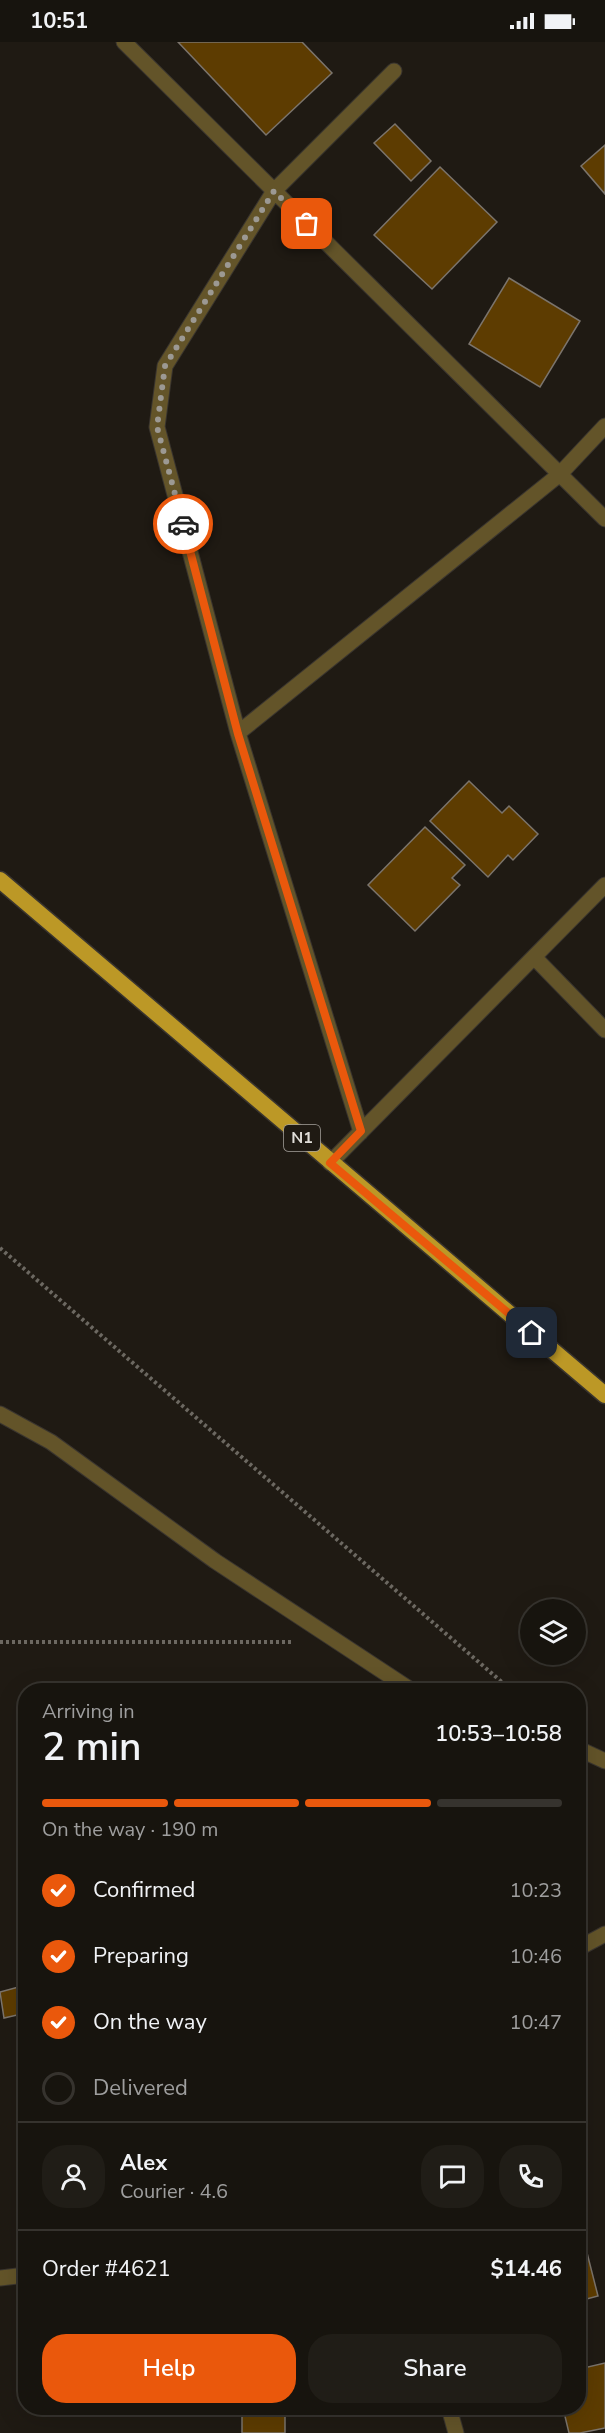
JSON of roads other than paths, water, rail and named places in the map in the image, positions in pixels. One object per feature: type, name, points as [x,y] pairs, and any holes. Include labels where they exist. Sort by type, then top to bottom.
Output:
[{"type":"highway","name":"N1","points":[[0,880],[605,1395]]},
{"type":"street","points":[[124,42],[605,519]]},
{"type":"street","points":[[361,1131],[238,734],[157,427],[165,366],[274,191],[394,71]]},
{"type":"street","points":[[238,734],[560,474],[605,426]]},
{"type":"street","points":[[330,1163],[605,885]]},
{"type":"street","points":[[534,957],[605,1030]]},
{"type":"street","points":[[0,1414],[51,1442],[215,1561],[400,1683]]},
{"type":"street","points":[[586,1752],[605,1761]]},
{"type":"street","points":[[586,1944],[605,1934]]},
{"type":"street","points":[[0,2278],[18,2276]]},
{"type":"street","points":[[451,2415],[456,2433]]}]
